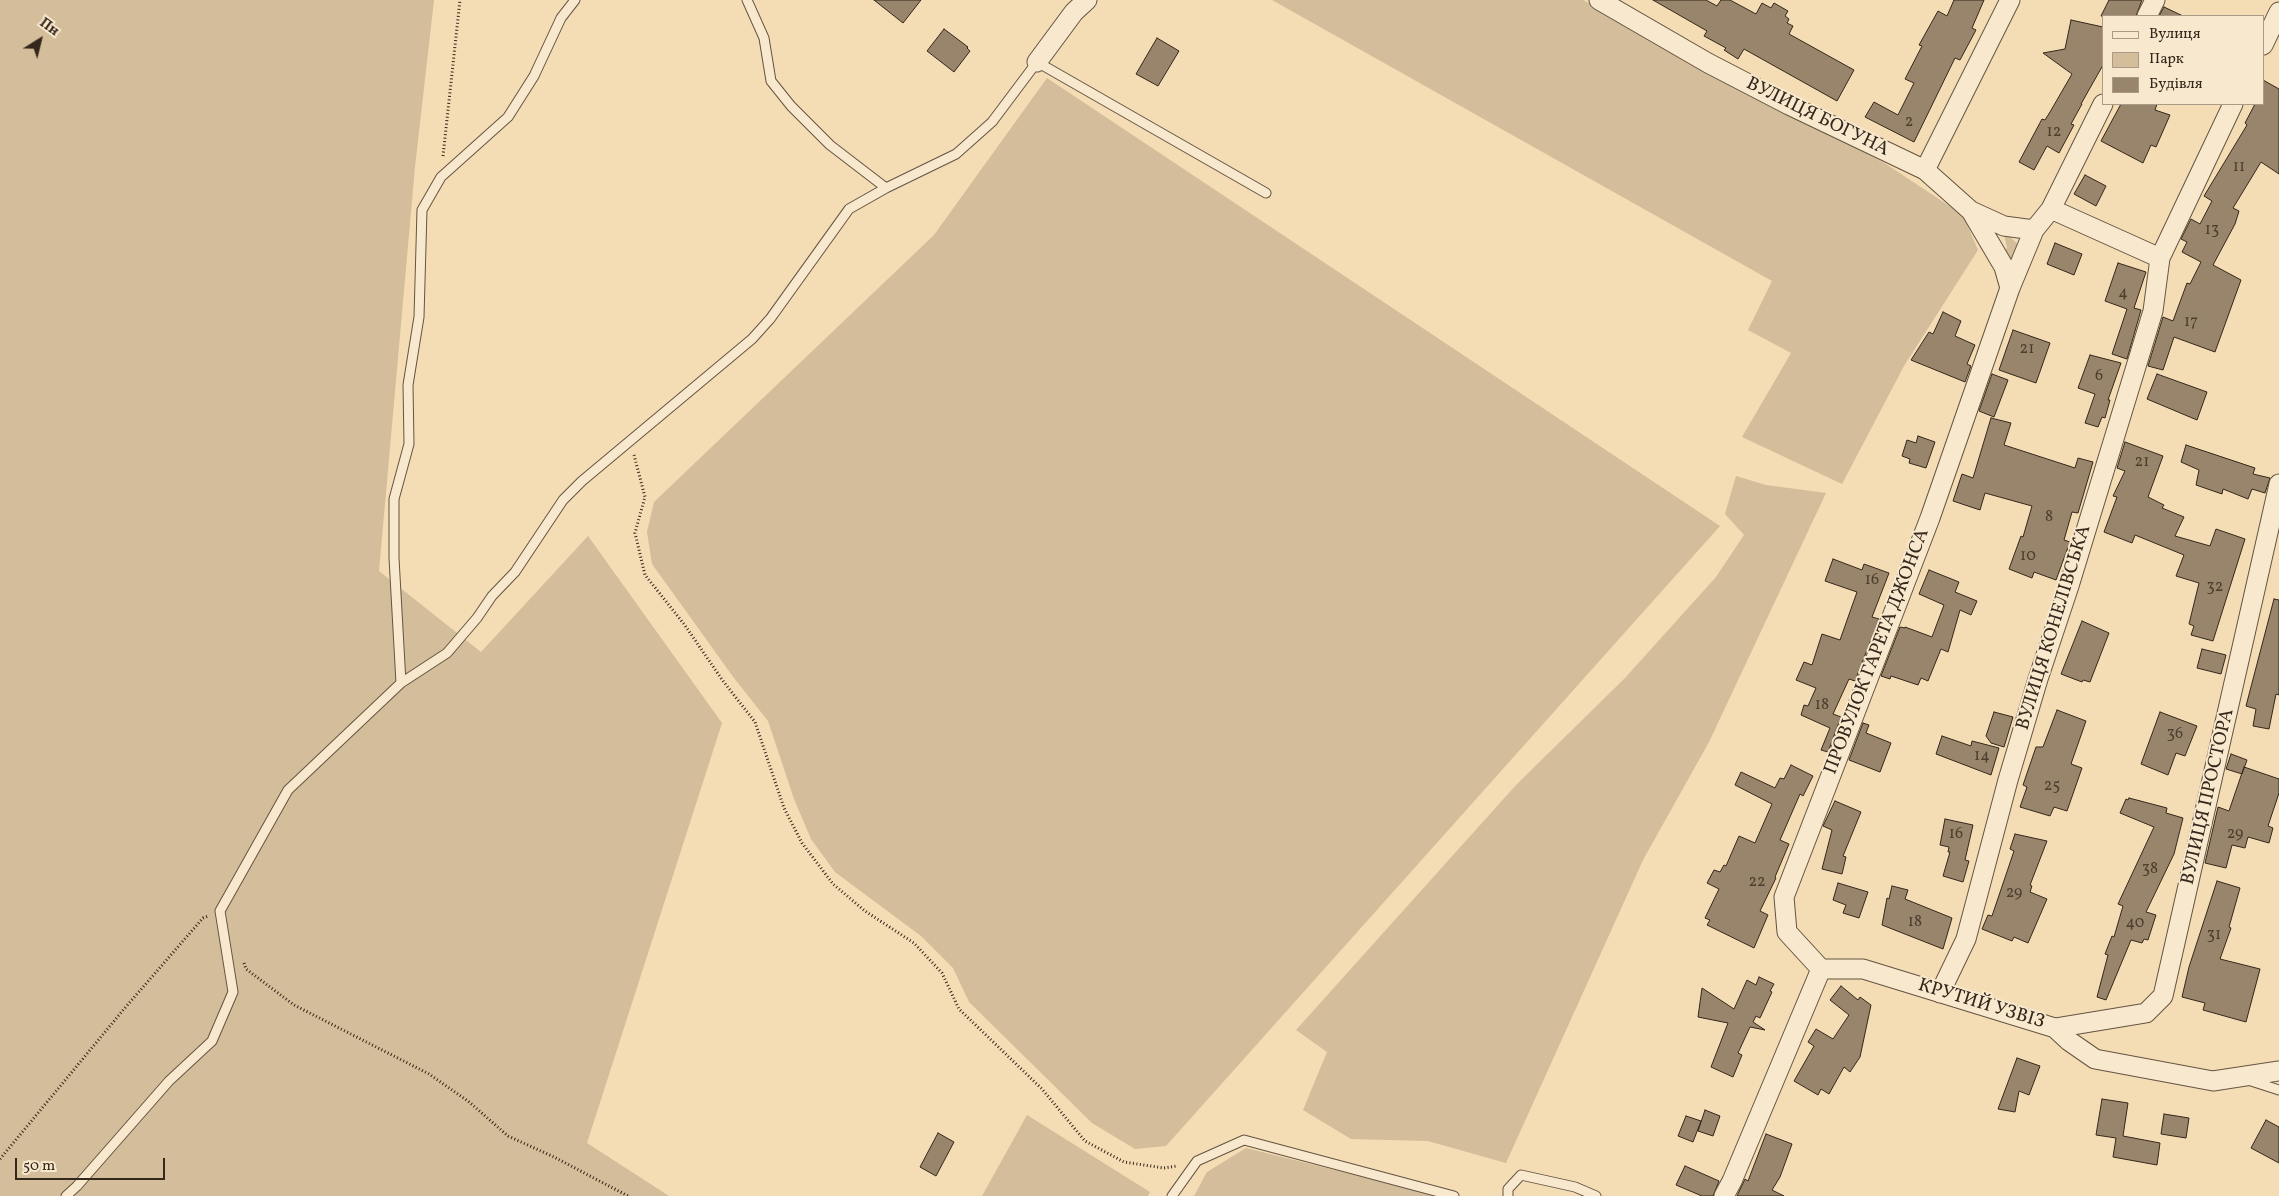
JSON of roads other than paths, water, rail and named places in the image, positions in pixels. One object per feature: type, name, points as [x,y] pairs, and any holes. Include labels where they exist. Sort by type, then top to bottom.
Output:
[{"type":"street","points":[[1037,62],[1074,12],[1087,0]]},
{"type":"street","name":"ВУЛИЦЯ БОГУНА","points":[[1599,0],[1724,72],[1925,170],[1971,211],[2004,226],[2034,230]]},
{"type":"street","points":[[1925,170],[2010,0]]},
{"type":"street","points":[[2148,15],[2155,0]]},
{"type":"street","points":[[2264,43],[2279,12]]},
{"type":"street","name":"ПРОВУЛОК ГАРЕТА ДЖОНСА","points":[[1821,969],[1787,932],[1784,897],[1930,518],[2010,288],[2034,230],[2051,209],[2103,105]]},
{"type":"street","name":"ВУЛИЦЯ КОНЕЛІВСЬКА","points":[[1940,994],[1966,939],[2008,780],[2038,679],[2069,586],[2153,311],[2160,258],[2233,105]]},
{"type":"street","points":[[2051,209],[2160,258]]},
{"type":"street","points":[[1971,211],[2004,267],[2010,288]]},
{"type":"street","name":"ВУЛИЦЯ ПРОСТОРА","points":[[2055,1028],[2146,1012],[2163,996],[2279,484]]},
{"type":"street","points":[[1724,1196],[1821,969]]},
{"type":"street","name":"КРУТИЙ УЗВІЗ","points":[[1821,969],[1864,969],[2055,1028],[2095,1059],[2213,1081],[2279,1071]]},
{"type":"lane","points":[[401,683],[394,558],[394,499],[409,444],[408,384],[419,317],[422,210],[441,176],[476,148],[508,118],[534,76],[562,18],[575,0]]},
{"type":"lane","points":[[747,0],[764,38],[771,81],[792,106],[830,145],[886,188]]},
{"type":"lane","points":[[66,1196],[78,1186],[169,1081],[212,1041],[233,992],[220,911],[288,790],[401,683],[447,653],[477,618],[492,596],[515,572],[563,500],[631,438],[752,339],[770,319],[849,209],[886,188],[956,154],[992,122],[1037,62],[1266,193]]},
{"type":"lane","points":[[2238,1077],[2279,1090]]},
{"type":"lane","points":[[1172,1196],[1197,1161],[1244,1140],[1454,1196]]},
{"type":"lane","points":[[1508,1196],[1508,1189],[1521,1175],[1575,1187],[1596,1196]]}]
